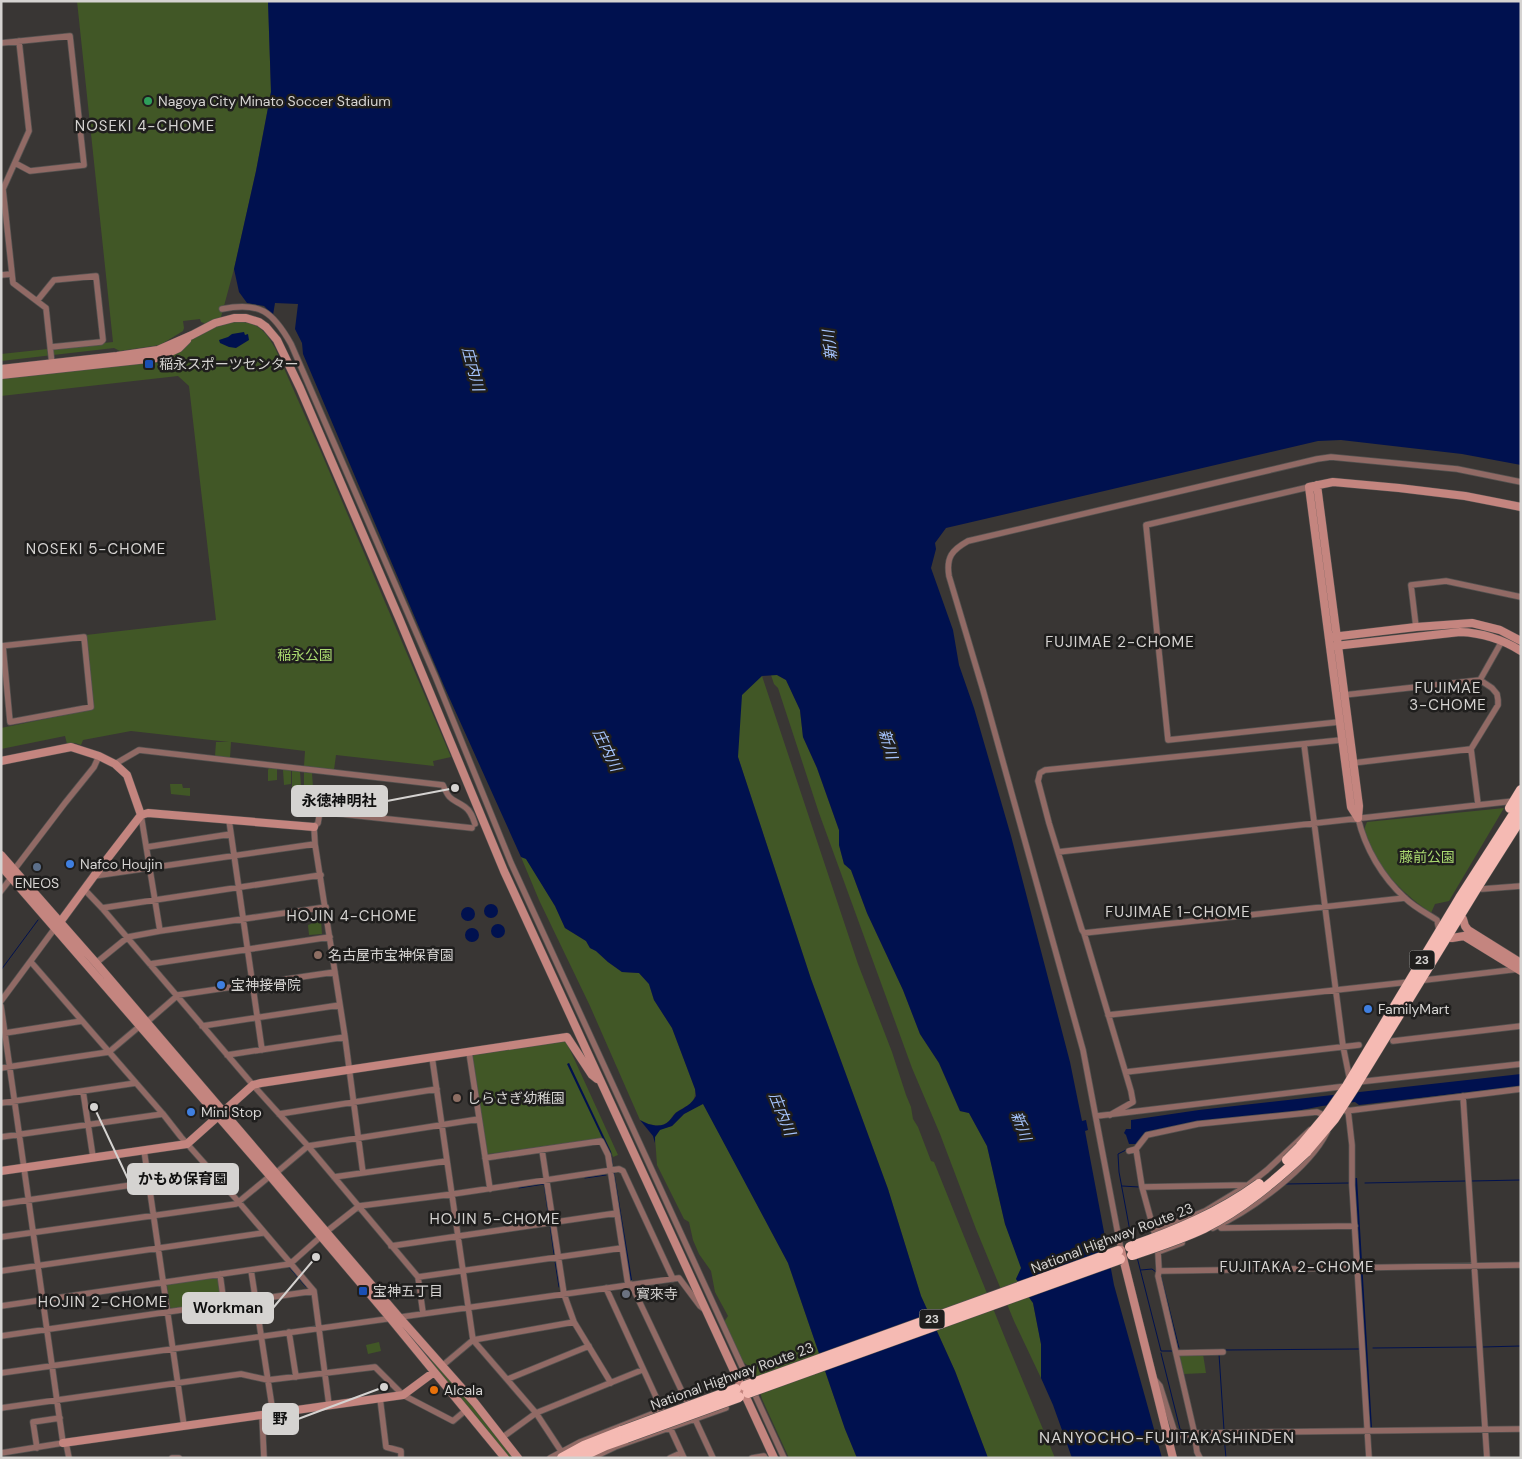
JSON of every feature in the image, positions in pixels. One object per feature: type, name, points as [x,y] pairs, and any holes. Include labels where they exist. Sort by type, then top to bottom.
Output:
[{"type":"highway","points":[[1460,898],[1488,844],[1518,802],[1521,790]]},
{"type":"highway","name":"National Highway Route 23","points":[[1353,1083],[1364,1072],[1504,837],[1518,802]]},
{"type":"highway","name":"National Highway Route 23","points":[[562,1454],[624,1435],[1124,1254],[1201,1220],[1229,1205],[1303,1150],[1333,1115],[1409,982],[1460,898],[1504,837],[1521,818]]},
{"type":"highway","points":[[1364,1072],[1521,830]]},
{"type":"highway","name":"National Highway Route 23","points":[[578,1458],[624,1435]]},
{"type":"street","points":[[1,43],[70,36],[84,165],[30,170],[15,163]]},
{"type":"street","points":[[19,41],[29,132],[3,189],[3,208],[13,283],[46,308],[52,364]]},
{"type":"street","points":[[1,275],[12,274]]},
{"type":"street","points":[[37,301],[54,280],[96,276],[103,340],[101,342],[51,347]]},
{"type":"street","points":[[222,309],[247,306],[258,307],[278,322],[290,344],[435,676],[511,863],[784,1458]]},
{"type":"street","points":[[1,369],[158,350],[227,319],[253,319],[272,333],[277,340],[300,388],[399,618],[504,871],[774,1458]]},
{"type":"street","points":[[1,375],[157,358],[179,348],[192,335]]},
{"type":"street","points":[[1173,1458],[1152,1377],[1124,1254],[1083,1050],[975,662],[949,576],[947,566],[950,556],[958,547],[968,541],[1331,457],[1457,470],[1521,482]]},
{"type":"street","points":[[1339,722],[1168,740],[1146,525],[1332,482],[1465,496],[1521,507]]},
{"type":"street","points":[[1313,486],[1333,637],[1339,722],[1351,807],[1358,818],[1365,843],[1373,859],[1405,898],[1437,920],[1439,934]]},
{"type":"street","points":[[1416,627],[1412,585],[1446,581],[1521,597]]},
{"type":"street","points":[[1333,637],[1416,627],[1472,623],[1500,630],[1521,641]]},
{"type":"street","points":[[1334,646],[1475,632],[1502,641],[1521,651]]},
{"type":"street","points":[[84,637],[91,707],[10,722],[4,683],[2,646],[84,637]]},
{"type":"street","points":[[1480,680],[1502,641]]},
{"type":"street","points":[[1334,646],[1344,695],[1359,806],[1358,818]]},
{"type":"street","points":[[1344,695],[1480,680],[1492,688],[1497,694],[1498,705],[1472,749],[1478,804]]},
{"type":"street","points":[[1110,1115],[1133,1102],[1126,1072],[1058,852],[1038,781],[1040,773],[1044,770],[1341,740]]},
{"type":"street","points":[[1304,744],[1343,1046],[1353,1083]]},
{"type":"street","points":[[1,761],[71,747],[116,764],[127,775],[142,815],[160,931]]},
{"type":"street","points":[[1353,763],[1472,749]]},
{"type":"street","points":[[116,764],[139,750],[443,785],[450,799],[470,812],[474,826],[316,811],[318,823],[314,827],[315,844],[350,1070],[363,1173]]},
{"type":"street","points":[[1,890],[94,766],[99,756]]},
{"type":"street","points":[[1058,852],[1478,804],[1518,802]]},
{"type":"street","points":[[1,1001],[84,889],[142,815],[314,827]]},
{"type":"street","points":[[229,820],[262,1050]]},
{"type":"street","points":[[147,847],[231,834]]},
{"type":"street","points":[[94,876],[315,844]]},
{"type":"street","points":[[1,855],[12,874]]},
{"type":"street","points":[[1,866],[12,874],[58,925],[395,1318],[442,1366],[503,1437],[518,1458]]},
{"type":"street","points":[[102,908],[320,875]]},
{"type":"street","points":[[1482,889],[1521,886]]},
{"type":"street","points":[[84,889],[128,937],[202,1026],[308,1146],[418,1277],[423,1314]]},
{"type":"street","points":[[1084,933],[1405,898]]},
{"type":"street","points":[[96,963],[128,937],[326,907]]},
{"type":"street","points":[[1463,919],[1464,926],[1468,930],[1520,968]]},
{"type":"street","points":[[58,925],[96,963],[144,1024]]},
{"type":"street","points":[[1452,938],[1464,936],[1520,968]]},
{"type":"street","points":[[150,964],[330,937]]},
{"type":"street","points":[[30,962],[314,1291],[329,1405]]},
{"type":"street","points":[[1425,980],[1520,968]]},
{"type":"street","points":[[1,1068],[109,1052],[178,995],[335,972]]},
{"type":"street","points":[[1108,1014],[1409,982]]},
{"type":"street","points":[[202,1026],[340,1005]]},
{"type":"street","points":[[1,1006],[57,1400],[69,1458]]},
{"type":"street","points":[[5,1033],[82,1021]]},
{"type":"street","points":[[1393,1041],[1521,1026]]},
{"type":"street","points":[[227,1055],[345,1037]]},
{"type":"street","points":[[1,1171],[187,1144],[253,1085],[567,1037],[592,1076],[601,1082]]},
{"type":"street","points":[[1126,1072],[1359,1045]]},
{"type":"street","points":[[469,1052],[490,1188]]},
{"type":"street","points":[[432,1058],[473,1340],[536,1413],[562,1454]]},
{"type":"street","points":[[1097,1116],[1353,1083],[1521,1064]]},
{"type":"street","points":[[1,1103],[136,1083]]},
{"type":"street","points":[[279,1114],[437,1089]]},
{"type":"street","points":[[1130,1151],[1136,1149],[1147,1135],[1198,1124],[1317,1112],[1333,1115],[1521,1089]]},
{"type":"street","points":[[83,1091],[93,1158]]},
{"type":"street","points":[[1463,1096],[1486,1458]]},
{"type":"street","points":[[1,1137],[163,1114]]},
{"type":"street","points":[[1154,1231],[1205,1211],[1248,1185],[1267,1170],[1306,1132],[1333,1115]]},
{"type":"street","points":[[1158,1252],[1219,1226],[1256,1204],[1292,1175],[1324,1139],[1333,1115]]},
{"type":"street","points":[[1333,1115],[1352,1145],[1352,1185],[1360,1268],[1368,1458]]},
{"type":"street","points":[[1,1237],[236,1204],[308,1146],[479,1119]]},
{"type":"street","points":[[485,1158],[601,1141],[613,1170],[622,1248],[630,1285],[696,1419],[713,1458]]},
{"type":"street","points":[[1136,1149],[1142,1187],[1158,1252],[1158,1273],[1197,1452],[1200,1458]]},
{"type":"street","points":[[144,1150],[184,1426]]},
{"type":"street","points":[[542,1150],[564,1294],[574,1322],[611,1382]]},
{"type":"street","points":[[334,1177],[447,1161]]},
{"type":"street","points":[[1,1306],[290,1264],[359,1206],[613,1170],[623,1170],[673,1279]]},
{"type":"street","points":[[1,1204],[212,1172]]},
{"type":"street","points":[[1142,1187],[1248,1185]]},
{"type":"street","points":[[391,1246],[617,1213]]},
{"type":"street","points":[[1219,1226],[1221,1228],[1355,1226]]},
{"type":"street","points":[[1,1271],[263,1233]]},
{"type":"street","points":[[418,1277],[622,1248]]},
{"type":"street","points":[[1158,1273],[1521,1265]]},
{"type":"street","points":[[251,1270],[273,1413]]},
{"type":"street","points":[[220,1274],[224,1304]]},
{"type":"street","points":[[1,1373],[679,1278],[700,1306],[708,1311]]},
{"type":"street","points":[[606,1288],[682,1455],[670,1458]]},
{"type":"street","points":[[1,1336],[314,1291]]},
{"type":"street","points":[[395,1318],[434,1372],[505,1458]]},
{"type":"street","points":[[442,1366],[473,1340],[574,1322]]},
{"type":"street","points":[[289,1332],[296,1377]]},
{"type":"street","points":[[508,1379],[589,1346]]},
{"type":"street","points":[[1176,1353],[1223,1352]]},
{"type":"street","points":[[1,1408],[241,1374],[268,1380],[375,1366],[402,1395],[453,1421],[466,1410]]},
{"type":"street","points":[[503,1437],[536,1413],[642,1370]]},
{"type":"street","points":[[4,1458],[1,1452],[402,1395],[434,1372]]},
{"type":"street","points":[[1152,1377],[1160,1386],[1174,1430],[1181,1436],[1194,1433],[1521,1429]]},
{"type":"street","points":[[380,1398],[386,1447],[401,1451],[401,1458]]},
{"type":"street","points":[[592,1458],[726,1408]]},
{"type":"street","points":[[550,1458],[562,1454],[609,1429],[662,1410]]},
{"type":"street","points":[[262,1415],[264,1458]]},
{"type":"street","points":[[36,1448],[33,1422],[60,1418]]},
{"type":"street","points":[[752,1458],[764,1456],[765,1458]]},
{"type":"street","points":[[172,1458],[178,1458]]},
{"type":"green space","name":"稲永公園","points":[[77,1],[268,1],[271,92],[256,171],[221,317],[224,323],[242,322],[255,325],[265,333],[275,348],[451,757],[433,761],[434,766],[336,755],[334,770],[304,766],[305,751],[231,742],[230,758],[215,756],[216,742],[229,742],[131,731],[83,740],[81,745],[75,743],[67,744],[65,736],[1,749],[1,728],[94,709],[86,635],[216,620],[189,386],[178,376],[1,396],[1,378],[145,364],[156,361],[180,349],[202,331],[204,323],[200,319],[183,321],[183,331],[160,345],[120,351],[114,348],[1,361],[1,354],[113,342]]},
{"type":"green space","points":[[626,1],[762,676],[858,964],[892,1052],[911,1107],[913,1119],[931,1161],[934,1162],[1055,1458],[988,1458],[955,1371],[921,1296],[888,1189],[811,979],[738,757]]},
{"type":"green space","points":[[771,675],[777,675],[786,680],[800,710],[803,737],[817,768],[839,830],[839,845],[844,864],[851,870],[867,913],[903,990],[920,1034],[939,1063],[960,1111],[969,1113],[987,1146],[1005,1224],[1022,1268],[1016,1279],[1033,1303],[1041,1344],[1041,1378],[1014,1321],[912,1068],[819,813],[778,688],[774,684]]},
{"type":"green space","points":[[269,768],[277,769],[277,780],[268,781]]},
{"type":"green space","points":[[283,770],[291,770],[291,784],[284,785]]},
{"type":"green space","points":[[292,770],[300,771],[301,786],[292,787]]},
{"type":"green space","points":[[304,772],[312,773],[313,787],[304,787]]},
{"type":"green space","points":[[170,784],[182,784],[183,788],[190,788],[190,796],[171,794]]},
{"type":"green space","points":[[364,805],[383,805],[386,817],[361,814],[360,810],[364,810]]},
{"type":"green space","name":"藤前公園","points":[[1504,808],[1449,901],[1435,904],[1431,913],[1412,899],[1387,874],[1374,855],[1364,834],[1367,822]]},
{"type":"green space","points":[[521,857],[526,858],[555,906],[565,928],[586,941],[590,948],[622,972],[639,973],[649,984],[654,1000],[672,1028],[695,1089],[693,1101],[663,1125],[655,1125],[640,1120]]},
{"type":"green space","points":[[321,920],[322,934],[309,935],[308,925]]},
{"type":"green space","points":[[566,1041],[618,1155],[613,1157],[569,1063],[603,1138],[488,1154],[472,1057],[474,1055]]},
{"type":"green space","points":[[703,1103],[788,1263],[845,1429],[857,1458],[789,1458],[762,1399],[754,1370],[743,1362],[724,1322],[728,1316],[715,1292],[711,1271],[699,1254],[693,1240],[689,1222],[684,1219],[657,1165],[655,1137],[660,1129],[672,1126],[684,1114]]},
{"type":"green space","points":[[217,1277],[219,1279],[222,1301],[172,1309],[170,1307],[168,1284]]},
{"type":"green space","points":[[379,1342],[381,1351],[368,1354],[366,1345]]},
{"type":"green space","points":[[423,1348],[488,1422],[513,1458],[508,1458],[433,1365]]},
{"type":"green space","points":[[1203,1354],[1206,1373],[1183,1374],[1179,1355]]},
{"type":"water","points":[[268,1],[1521,1],[1521,465],[1462,454],[1341,440],[1318,441],[946,528],[935,543],[936,549],[931,568],[953,630],[959,665],[974,708],[1011,836],[1070,1062],[1082,1121],[1086,1120],[1088,1130],[1085,1131],[1114,1285],[1162,1458],[1072,1458],[1041,1378],[1041,1344],[1033,1303],[1016,1279],[1021,1268],[1005,1224],[987,1146],[969,1113],[960,1111],[939,1063],[920,1034],[903,990],[867,913],[851,870],[844,864],[839,845],[839,830],[817,768],[803,737],[800,710],[786,680],[777,675],[762,676],[742,695],[738,757],[811,979],[888,1189],[921,1296],[955,1371],[988,1458],[857,1458],[845,1429],[788,1263],[703,1104],[684,1114],[672,1126],[660,1130],[655,1137],[655,1143],[653,1136],[640,1120],[655,1125],[663,1125],[690,1104],[696,1096],[672,1028],[654,1000],[649,984],[639,973],[622,972],[590,948],[586,941],[565,928],[555,906],[526,859],[521,857],[444,686],[303,354],[302,343],[295,329],[298,304],[275,303],[273,315],[264,306],[247,303],[239,292],[234,269],[271,92]]},
{"type":"water","points":[[244,332],[245,335],[248,334],[249,340],[236,348],[220,343],[219,340],[232,334]]},
{"type":"water","points":[[491,904],[496,906],[498,911],[496,916],[491,918],[486,916],[484,911],[486,906]]},
{"type":"water","points":[[468,907],[473,909],[475,914],[473,919],[468,921],[463,919],[461,914],[463,909]]},
{"type":"water","points":[[498,924],[503,926],[505,931],[503,936],[498,938],[493,936],[491,931],[493,926]]},
{"type":"water","points":[[472,928],[477,930],[479,935],[477,940],[472,942],[467,940],[465,935],[467,930]]},
{"type":"water","points":[[569,1063],[611,1152],[632,1280],[630,1281],[610,1154],[567,1064]]},
{"type":"water","points":[[1521,1074],[1521,1086],[1359,1105],[1355,1102],[1286,1113],[1199,1121],[1147,1133],[1137,1144],[1129,1144],[1124,1133],[1126,1129],[1131,1129],[1131,1120],[1199,1110]]},
{"type":"water","points":[[1354,1178],[1357,1178],[1372,1428],[1369,1427]]},
{"type":"waterway","points":[[1,970],[38,920]]},
{"type":"waterway","points":[[1126,1150],[1118,1154],[1119,1172],[1132,1242]]},
{"type":"waterway","points":[[585,1178],[606,1175]]},
{"type":"waterway","points":[[1472,1181],[1521,1180]]},
{"type":"waterway","points":[[1365,1183],[1466,1181]]},
{"type":"waterway","points":[[1285,1184],[1349,1183]]},
{"type":"waterway","points":[[519,1188],[544,1184],[549,1219]]},
{"type":"waterway","points":[[1122,1186],[1139,1187]]},
{"type":"waterway","points":[[550,1225],[554,1254]]},
{"type":"waterway","points":[[1137,1257],[1161,1351],[1172,1351]]},
{"type":"waterway","points":[[555,1261],[559,1287]]},
{"type":"waterway","points":[[289,1267],[306,1287]]},
{"type":"waterway","points":[[1141,1270],[1152,1269],[1156,1272]]},
{"type":"waterway","points":[[1161,1276],[1179,1348]]},
{"type":"waterway","points":[[1483,1347],[1521,1346]]},
{"type":"waterway","points":[[1373,1348],[1477,1347]]},
{"type":"waterway","points":[[1225,1350],[1359,1349]]},
{"type":"waterway","points":[[1161,1353],[1180,1429],[1190,1432]]},
{"type":"waterway","points":[[1219,1354],[1224,1430]]},
{"type":"waterway","points":[[1224,1436],[1226,1458]]},
{"type":"place","name":"Nagoya City Minato Soccer Stadium","points":[[148,101]]},
{"type":"place","name":"稲永スポーツセンター","points":[[149,364]]},
{"type":"place","name":"永徳神明社","points":[[455,788]]},
{"type":"place","name":"Nafco Houjin","points":[[70,864]]},
{"type":"place","name":"ENEOS","points":[[37,867]]},
{"type":"place","name":"名古屋市宝神保育園","points":[[318,955]]},
{"type":"place","name":"宝神接骨院","points":[[221,985]]},
{"type":"place","name":"FamilyMart","points":[[1368,1009]]},
{"type":"place","name":"しらさぎ幼稚園","points":[[457,1098]]},
{"type":"place","name":"かもめ保育園","points":[[94,1107]]},
{"type":"place","name":"Mini Stop","points":[[191,1112]]},
{"type":"place","name":"Workman","points":[[316,1257]]},
{"type":"place","name":"宝神五丁目","points":[[363,1291]]},
{"type":"place","name":"寳來寺","points":[[626,1294]]},
{"type":"place","name":"野","points":[[384,1387]]},
{"type":"place","name":"Alcala","points":[[434,1390]]},
{"type":"district","name":"NOSEKI 4-CHOME","points":[[145,126]]},
{"type":"district","name":"NOSEKI 5-CHOME","points":[[96,549]]},
{"type":"district","name":"FUJIMAE 2-CHOME","points":[[1120,642]]},
{"type":"district","name":"FUJIMAE 3-CHOME","points":[[1448,696]]},
{"type":"district","name":"FUJIMAE 1-CHOME","points":[[1178,912]]},
{"type":"district","name":"HOJIN 4-CHOME","points":[[352,916]]},
{"type":"district","name":"HOJIN 5-CHOME","points":[[495,1219]]},
{"type":"district","name":"FUJITAKA 2-CHOME","points":[[1297,1267]]},
{"type":"district","name":"HOJIN 2-CHOME","points":[[103,1302]]},
{"type":"district","name":"NANYOCHO-FUJITAKASHINDEN","points":[[1167,1437]]},
{"type":"water label","name":"新川","points":[[830,345]]},
{"type":"water label","name":"庄内川","points":[[473,369]]},
{"type":"water label","name":"新川","points":[[888,744]]},
{"type":"water label","name":"庄内川","points":[[607,750]]},
{"type":"water label","name":"庄内川","points":[[782,1114]]},
{"type":"water label","name":"新川","points":[[1021,1126]]}]
